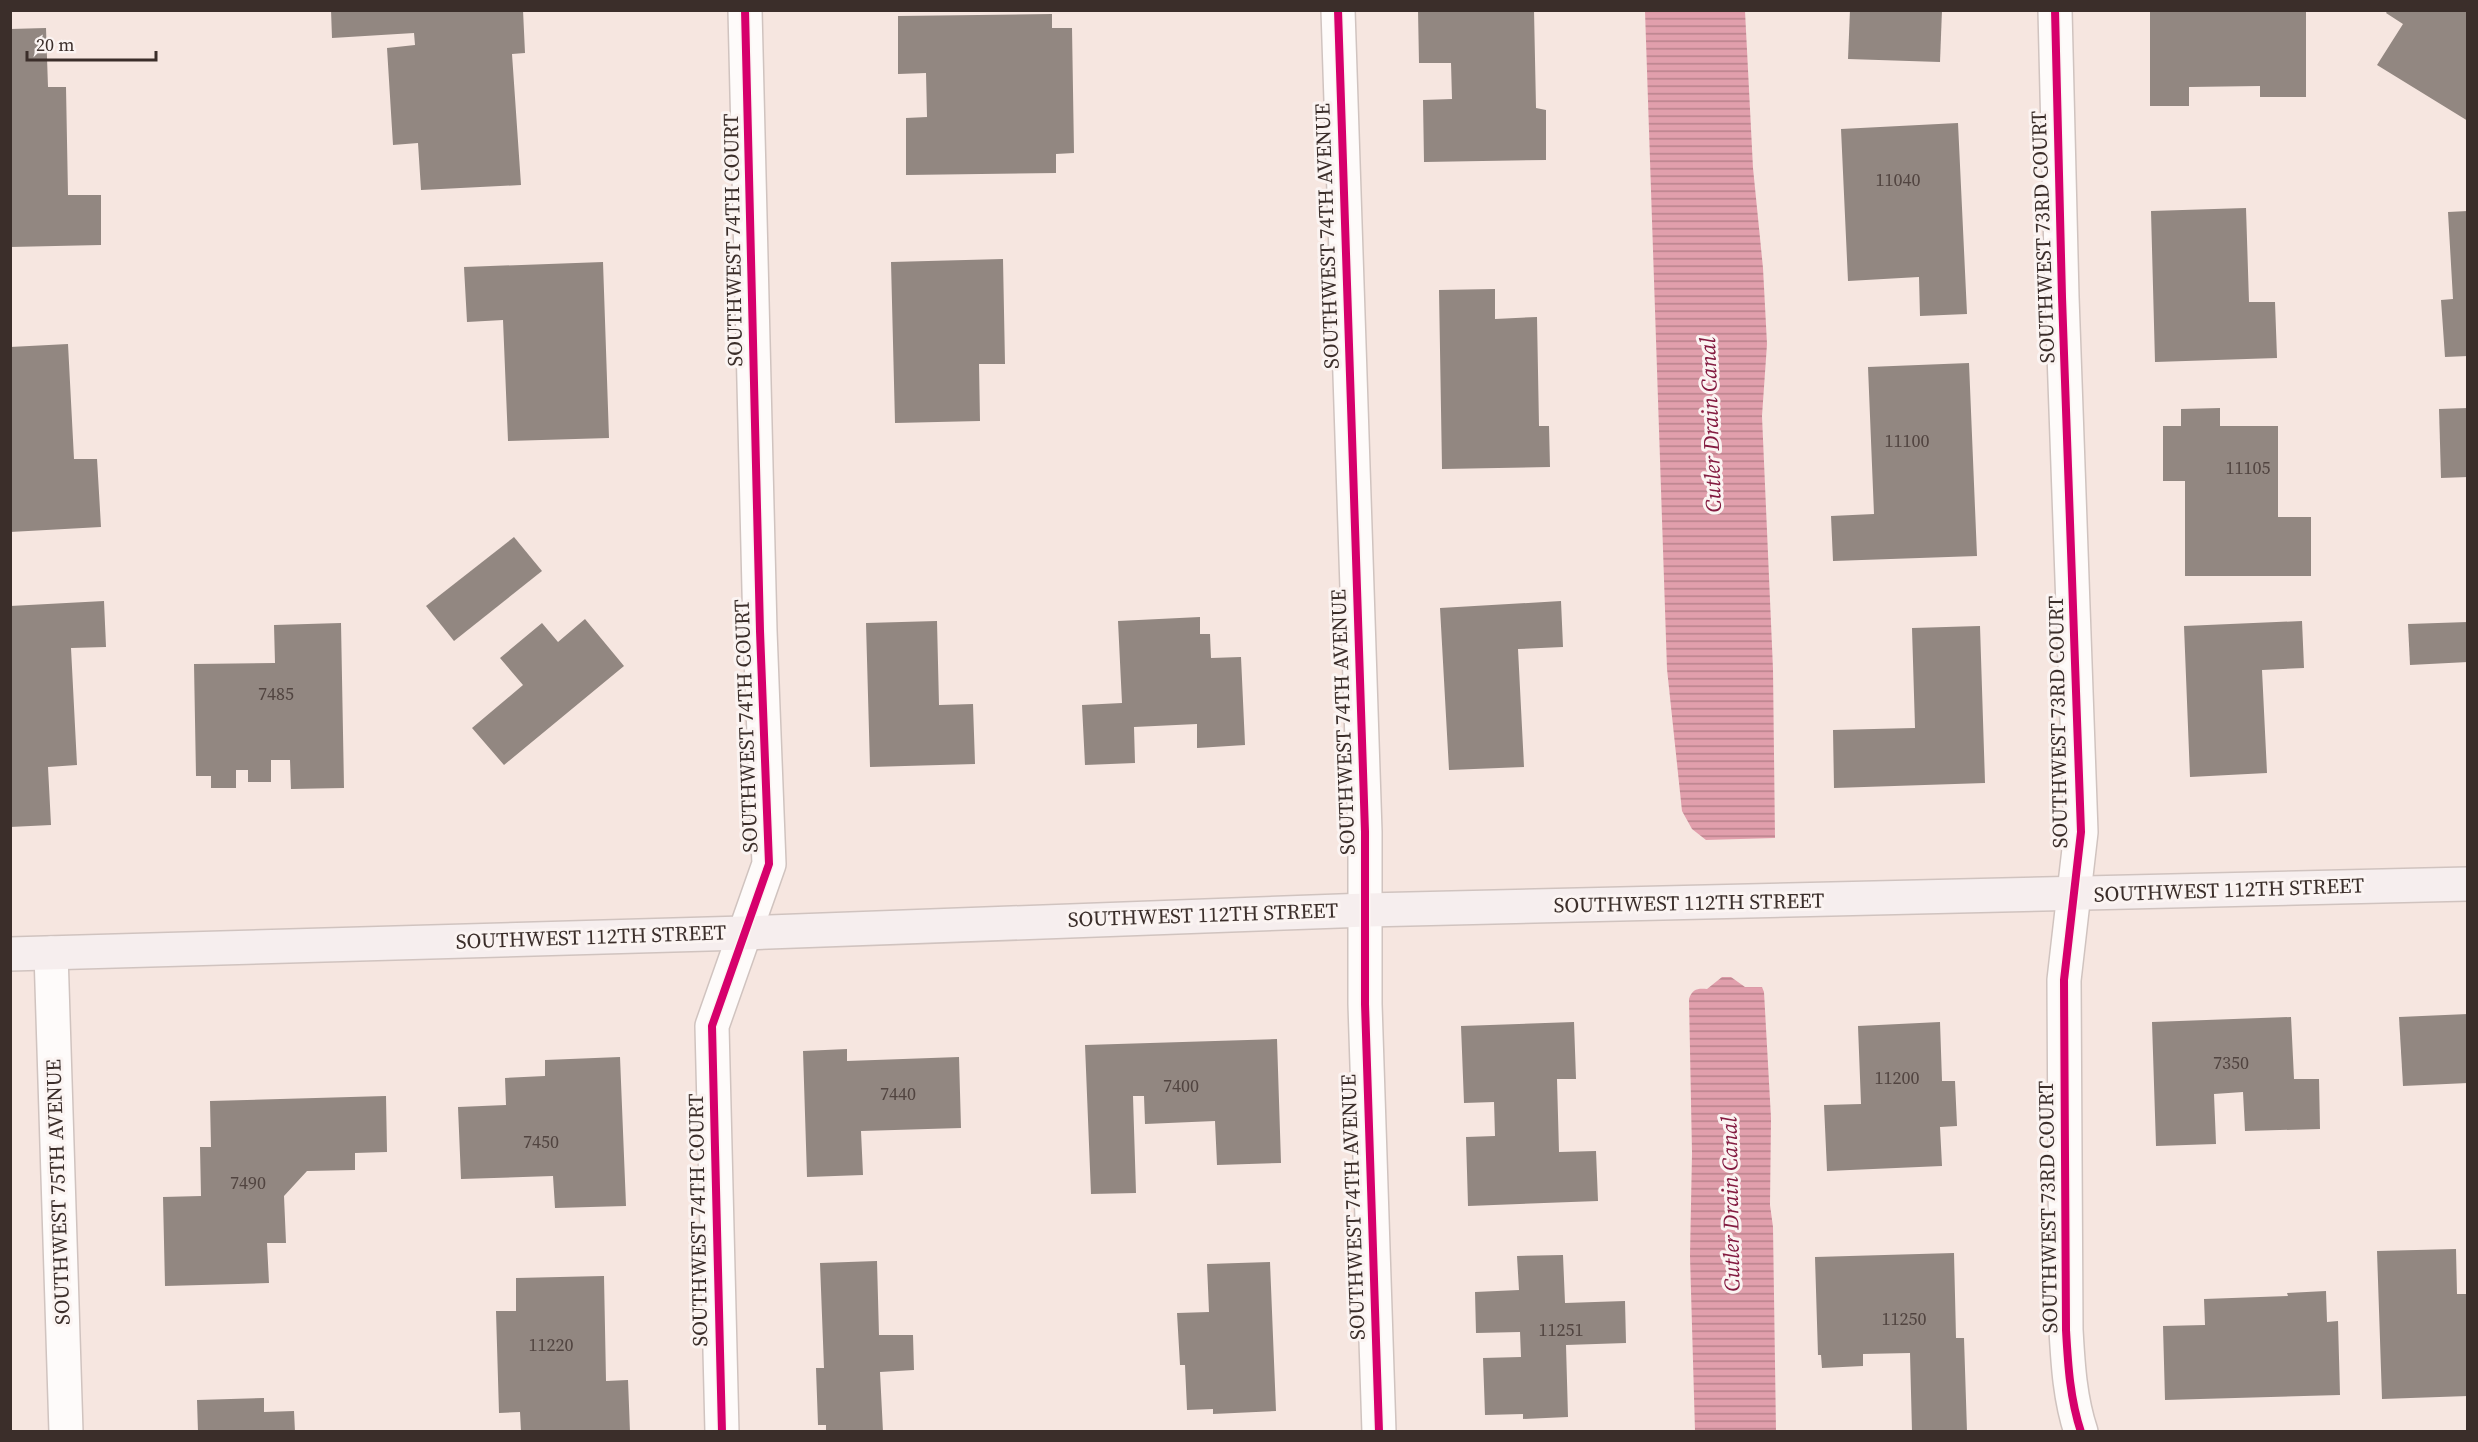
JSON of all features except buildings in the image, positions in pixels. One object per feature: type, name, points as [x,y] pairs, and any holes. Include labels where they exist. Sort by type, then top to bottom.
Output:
[{"type":"main road","name":"SOUTHWEST 112TH STREET","points":[[10,954],[743,933],[1367,910],[2468,884]]},
{"type":"street","name":"SOUTHWEST 74TH COURT","points":[[722,1431],[712,1026],[769,864],[760,642],[746,10]]},
{"type":"street","name":"SOUTHWEST 74TH AVENUE","points":[[1338,10],[1367,910],[1365,1004],[1379,1431]]},
{"type":"street","name":"SOUTHWEST 73RD COURT","points":[[2055,10],[2062,297],[2081,832],[2064,980],[2066,1330],[2075,1414],[2081,1431]]},
{"type":"street","name":"SOUTHWEST 75TH AVENUE","points":[[51,953],[66,1431]]},
{"type":"water","name":"Cutler Drain Canal","points":[[1645,11],[1745,11],[1753,168],[1763,268],[1767,344],[1762,416],[1773,669],[1775,838],[1706,840],[1692,829],[1682,811],[1667,669]]},
{"type":"water","name":"Cutler Drain Canal","points":[[1722,977],[1731,977],[1745,987],[1762,987],[1764,992],[1771,1118],[1770,1205],[1773,1227],[1776,1431],[1695,1431],[1690,1256],[1692,1153],[1689,999],[1694,991],[1707,989]]},
{"type":"cycle path","points":[[722,1432],[712,1026],[769,864],[760,631],[745,10]]},
{"type":"cycle path","points":[[1338,10],[1365,832],[1365,1004],[1379,1432]]},
{"type":"cycle path","points":[[2055,10],[2062,297],[2081,832],[2064,980],[2066,1330],[2072,1394],[2081,1432]]}]
